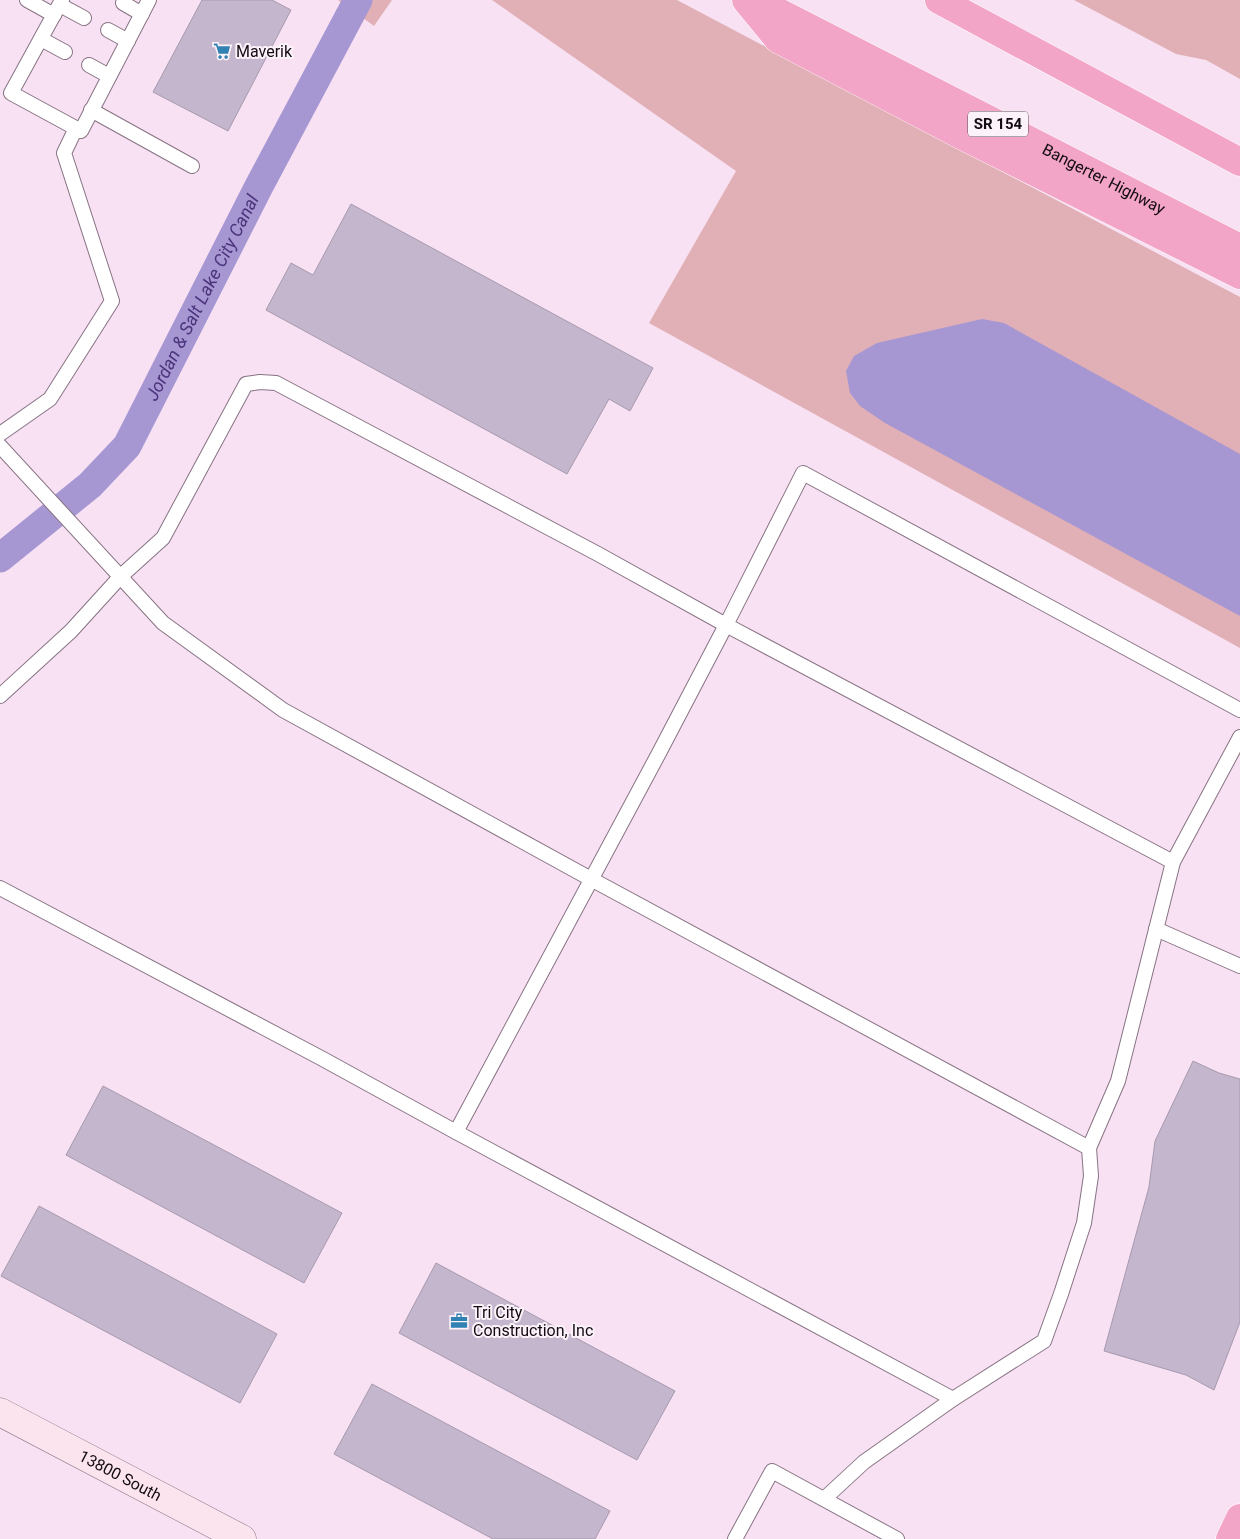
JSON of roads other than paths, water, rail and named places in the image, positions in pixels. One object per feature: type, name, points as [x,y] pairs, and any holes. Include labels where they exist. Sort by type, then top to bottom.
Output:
[{"type":"highway","points":[[746,0],[778,39],[959,134],[1240,275]]},
{"type":"highway","name":"Bangerter Highway","points":[[755,0],[1240,248]]},
{"type":"highway","points":[[940,0],[1240,162]]},
{"type":"highway","points":[[1230,1539],[1240,1518]]},
{"type":"street","name":"13800 South","points":[[0,1412],[242,1539]]},
{"type":"lane","points":[[27,0],[59,6],[84,18]]},
{"type":"lane","points":[[59,6],[11,93],[81,131],[149,0]]},
{"type":"lane","points":[[122,3],[142,14]]},
{"type":"lane","points":[[108,30],[128,41]]},
{"type":"lane","points":[[41,39],[65,52]]},
{"type":"lane","points":[[89,65],[109,76]]},
{"type":"lane","points":[[91,110],[192,166]]},
{"type":"lane","points":[[0,434],[50,399],[112,301],[64,153],[76,128]]},
{"type":"lane","points":[[0,696],[71,631],[121,576],[163,538],[246,384],[260,382],[276,383],[1173,862]]},
{"type":"lane","points":[[0,446],[163,623],[283,710],[1089,1148]]},
{"type":"lane","points":[[456,1132],[726,625],[804,474],[1240,710]]},
{"type":"lane","points":[[824,1500],[864,1462],[953,1399],[1044,1341],[1084,1223],[1090,1176],[1089,1148],[1118,1081],[1173,862],[1240,737]]},
{"type":"lane","points":[[0,888],[321,1058],[953,1399]]},
{"type":"lane","points":[[1156,929],[1240,966]]},
{"type":"lane","points":[[735,1539],[772,1472],[897,1539]]},
{"type":"waterway","name":"Jordan & Salt Lake City Canal","points":[[0,558],[90,485],[127,446],[258,188],[358,0]]},
{"type":"place","name":"Maverik","points":[[222,51]]},
{"type":"place","name":"Tri City Construction, Inc","points":[[459,1321]]}]
